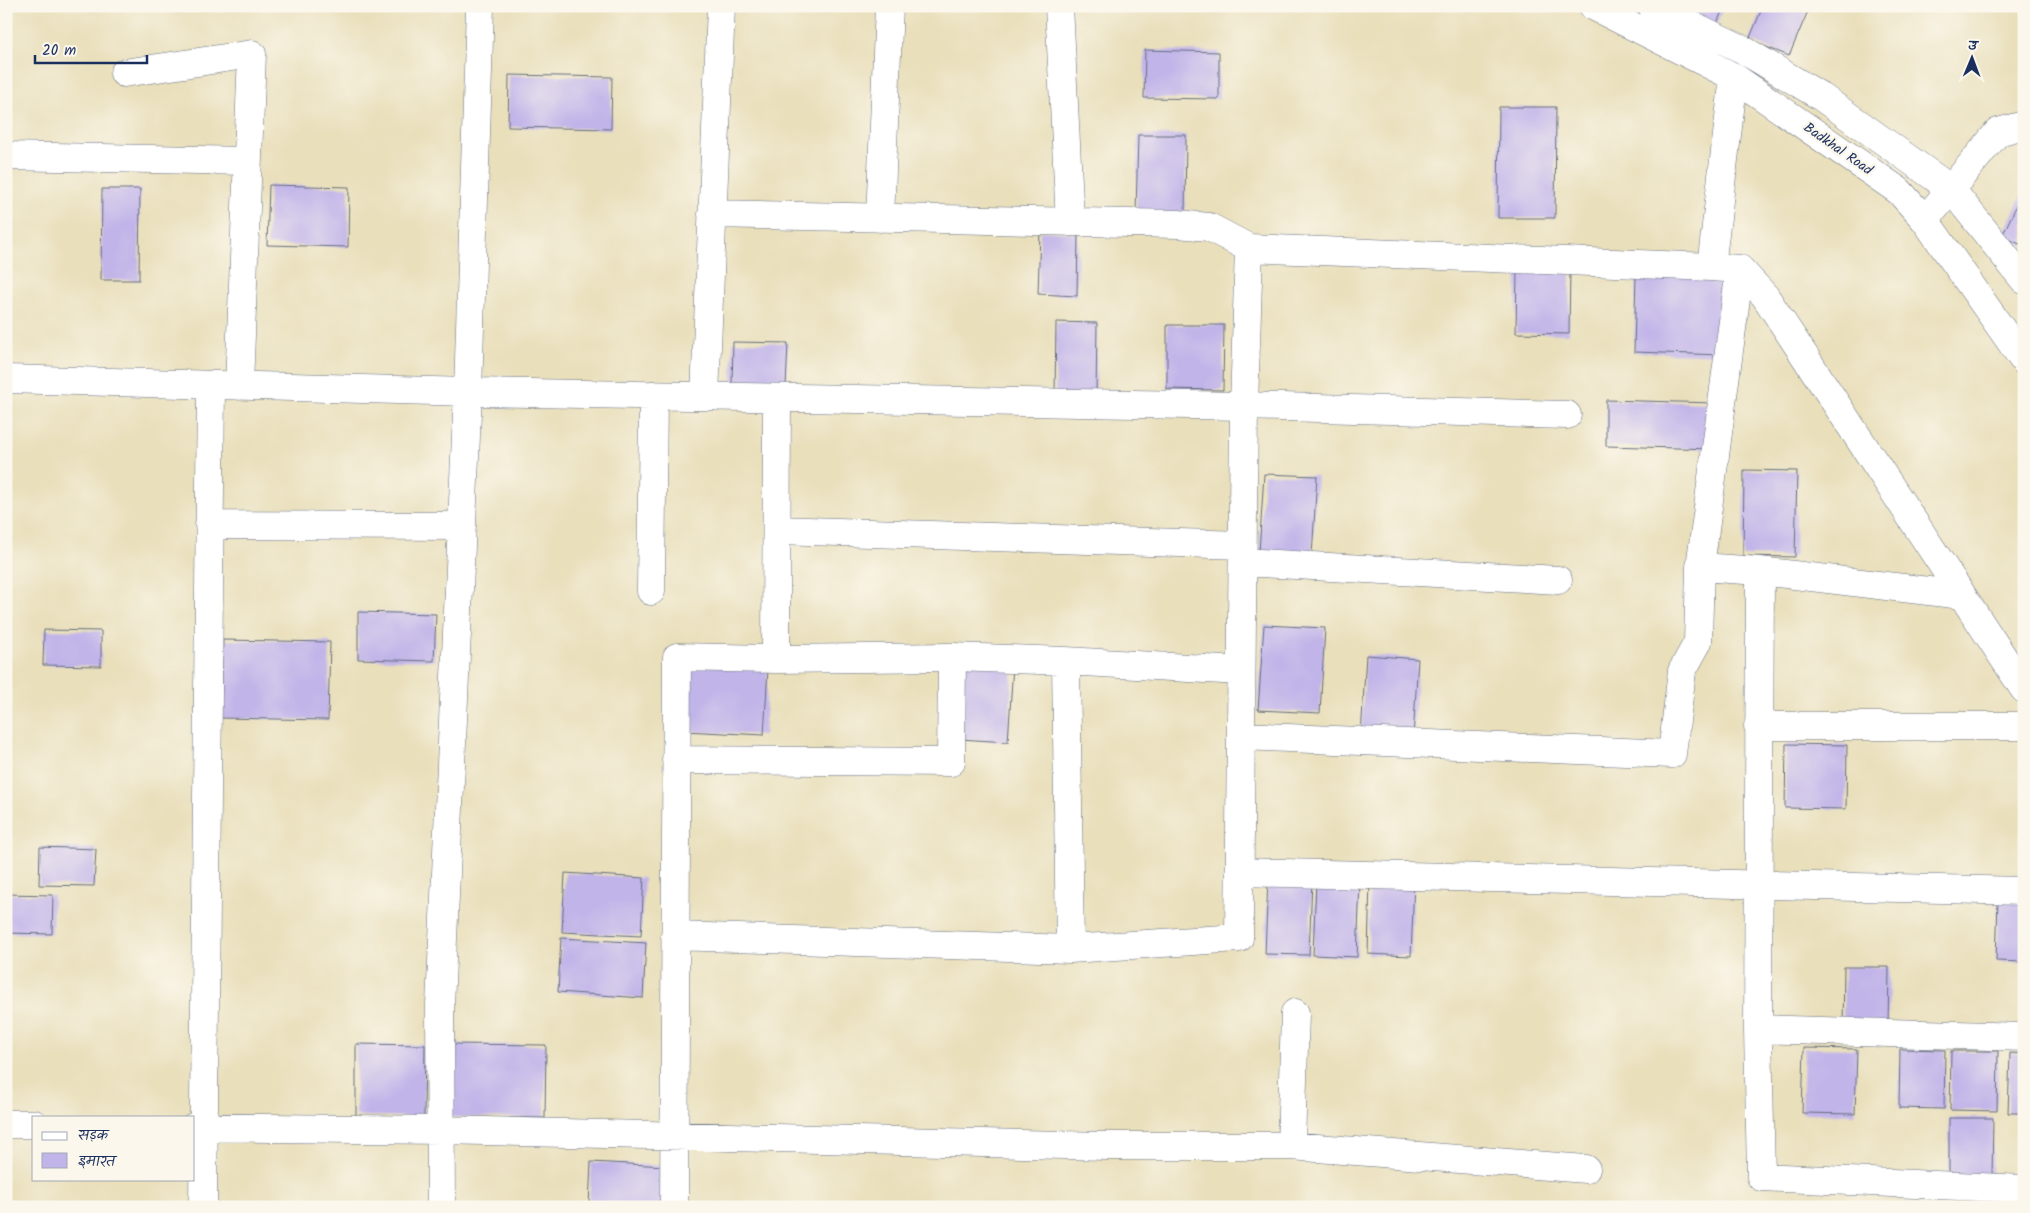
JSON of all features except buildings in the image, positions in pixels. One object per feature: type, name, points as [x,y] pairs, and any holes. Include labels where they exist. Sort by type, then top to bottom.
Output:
[{"type":"street","points":[[441,1207],[440,1005],[468,392],[480,6]]},
{"type":"street","points":[[705,396],[721,6]]},
{"type":"street","points":[[880,218],[889,6]]},
{"type":"street","points":[[1059,6],[1070,222]]},
{"type":"street","name":"Badkhal Road","points":[[1593,6],[1734,77],[1899,191],[1925,220],[2024,361]]},
{"type":"street","points":[[1652,6],[1742,49],[1820,96],[1951,189],[2024,280]]},
{"type":"street","points":[[124,72],[252,54],[239,386]]},
{"type":"street","points":[[1710,267],[1734,77]]},
{"type":"street","points":[[1925,220],[1998,132],[2024,125]]},
{"type":"street","points":[[6,156],[247,161]]},
{"type":"street","points":[[712,214],[1178,224],[1209,227],[1249,248],[1740,269],[1765,296],[2024,689]]},
{"type":"street","points":[[675,936],[1070,949],[1239,938],[1244,406],[1249,248]]},
{"type":"street","points":[[1241,736],[1672,754],[1682,671],[1698,642],[1700,567],[1740,269]]},
{"type":"street","points":[[6,379],[468,392],[1244,406],[1567,415]]},
{"type":"street","points":[[203,1207],[199,1127],[211,384]]},
{"type":"street","points":[[651,591],[653,395]]},
{"type":"street","points":[[776,659],[777,398]]},
{"type":"street","points":[[209,525],[462,526]]},
{"type":"street","points":[[777,530],[1242,553],[1558,580]]},
{"type":"street","points":[[1700,567],[1760,571],[1962,595]]},
{"type":"street","points":[[1760,571],[1758,1029],[1761,1177],[2024,1189]]},
{"type":"street","points":[[674,1207],[677,657],[776,659],[952,657],[1066,661],[1241,671]]},
{"type":"street","points":[[676,760],[951,762],[952,657]]},
{"type":"street","points":[[1066,661],[1070,949]]},
{"type":"street","points":[[1758,726],[2024,726]]},
{"type":"street","points":[[1240,872],[2024,891]]},
{"type":"street","points":[[1291,1146],[1295,1013]]},
{"type":"street","points":[[1758,1029],[2024,1037]]},
{"type":"street","points":[[6,1124],[32,1124]]},
{"type":"street","points":[[199,1127],[441,1130],[1107,1146],[1291,1146],[1586,1169]]}]
